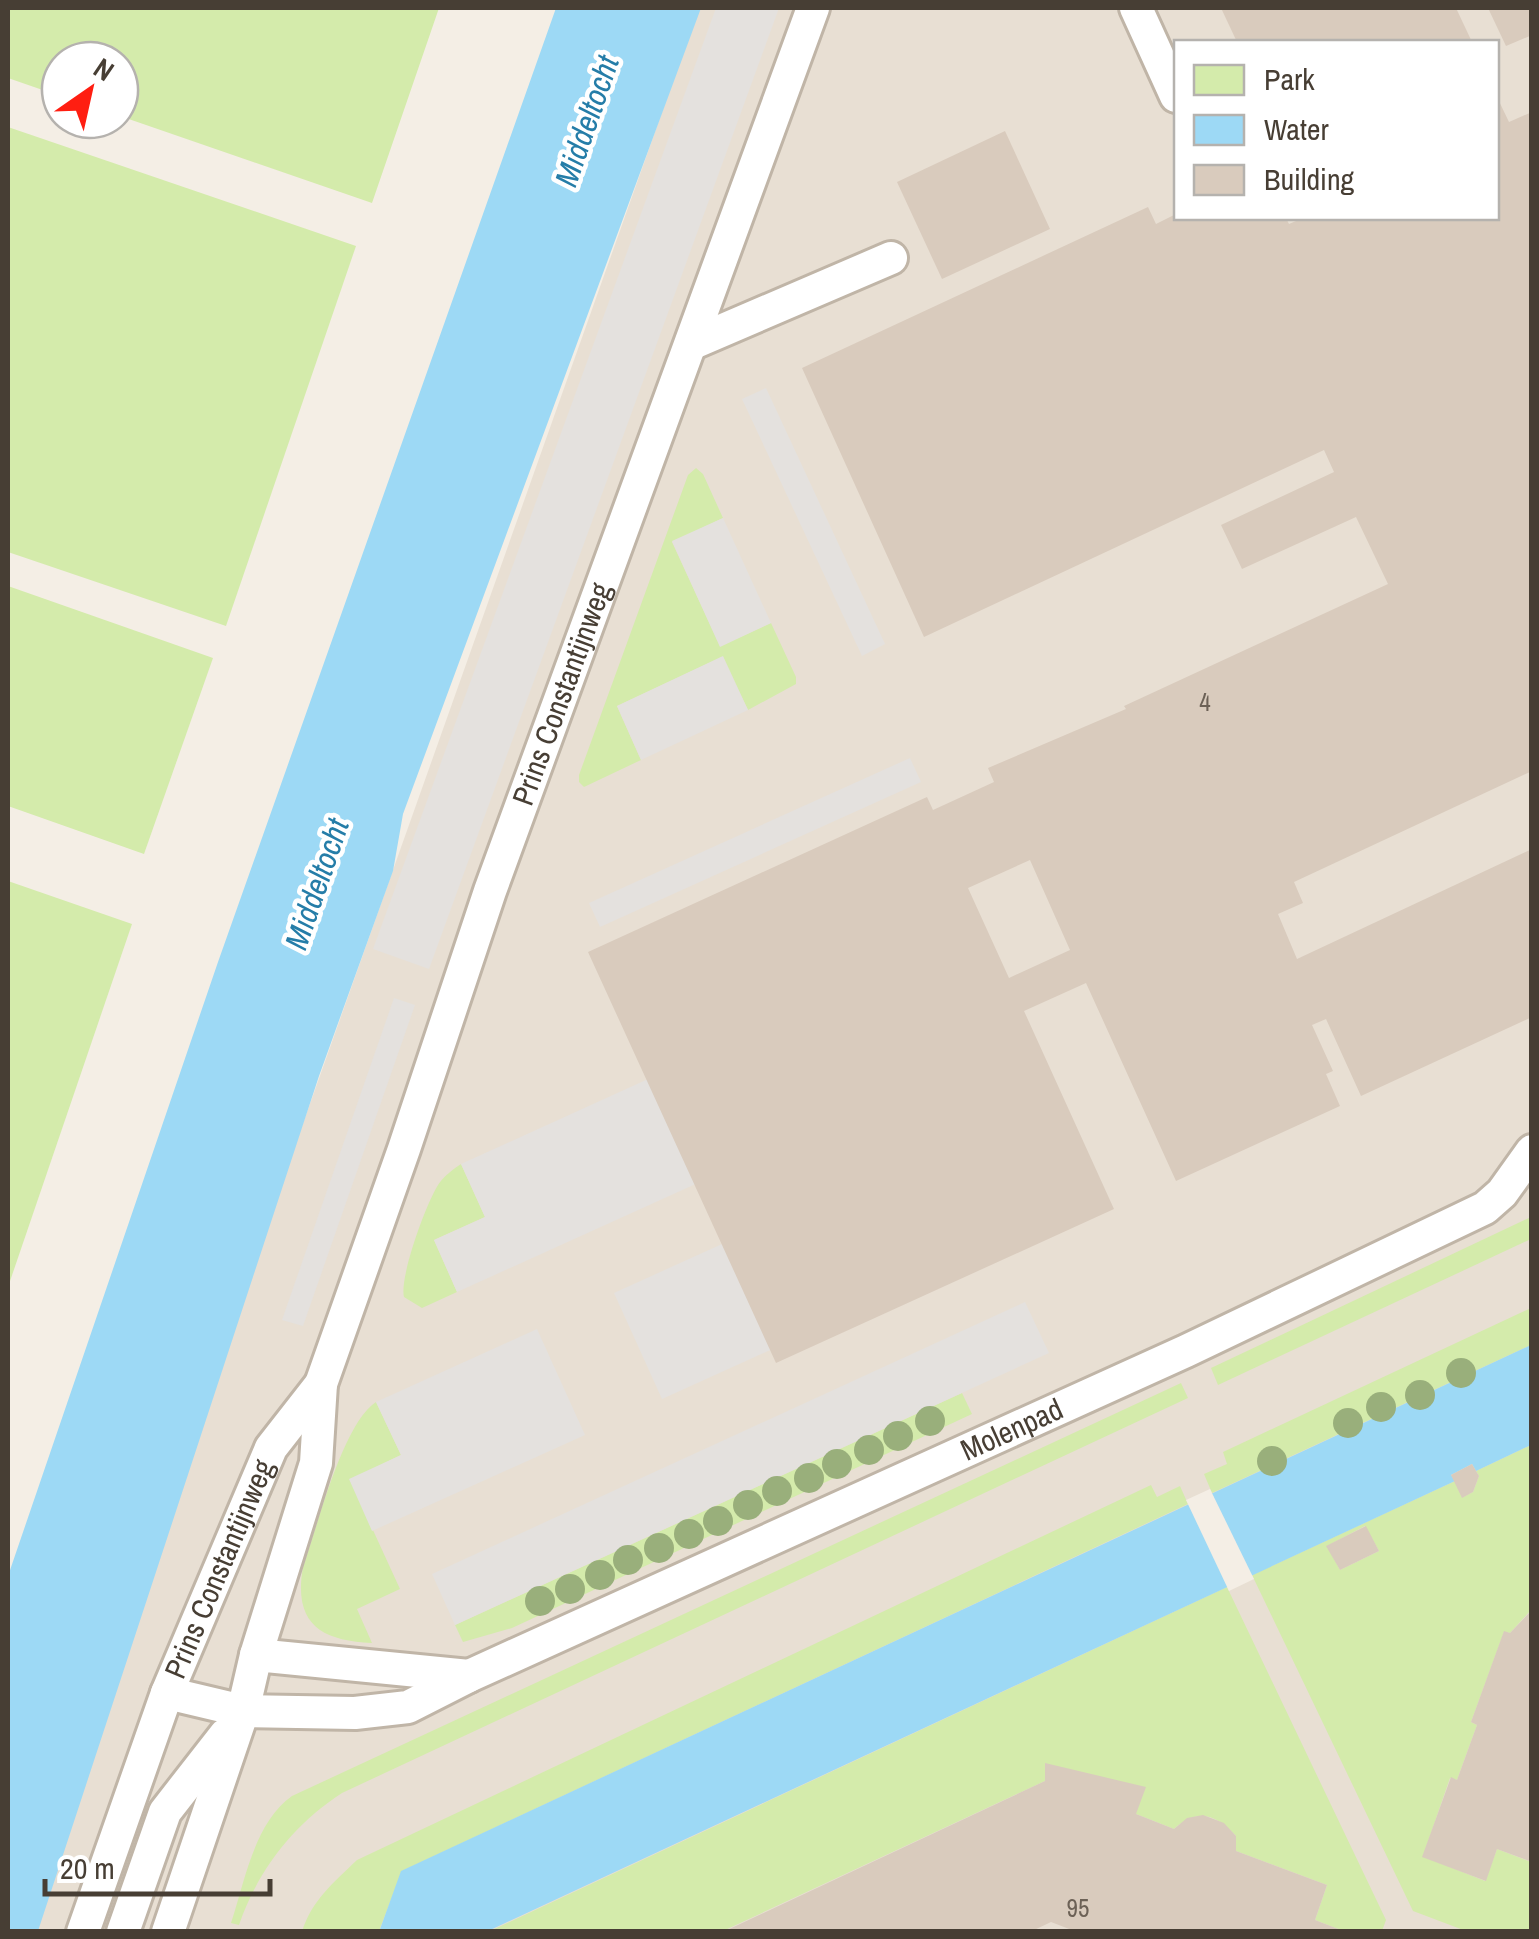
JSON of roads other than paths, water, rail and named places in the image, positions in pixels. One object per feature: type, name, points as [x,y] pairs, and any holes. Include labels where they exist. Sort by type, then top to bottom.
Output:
[{"type":"lane","name":"Prins Constantijnweg","points":[[168,1932],[244,1711],[256,1654],[316,1463],[321,1384],[490,891],[812,8]]},
{"type":"lane","points":[[1136,8],[1174,92]]},
{"type":"lane","points":[[692,343],[891,258]]},
{"type":"lane","name":"Molenpad","points":[[244,1711],[354,1713],[408,1707],[1186,1351],[1484,1208],[1502,1193],[1532,1151]]},
{"type":"lane","name":"Prins Constantijnweg","points":[[244,1711],[167,1693],[271,1448],[321,1384]]},
{"type":"lane","points":[[256,1654],[469,1676]]},
{"type":"lane","points":[[83,1932],[167,1693]]},
{"type":"lane","points":[[124,1932],[165,1812],[244,1711]]},
{"type":"water","name":"Middeltocht","points":[[556,8],[701,8],[403,814],[393,871],[319,1076],[38,1931],[8,1931],[8,1576],[218,962]]},
{"type":"water","points":[[1531,1345],[1531,1445],[1476,1471],[1472,1464],[1451,1475],[1455,1481],[488,1931],[379,1932],[401,1871]]}]
